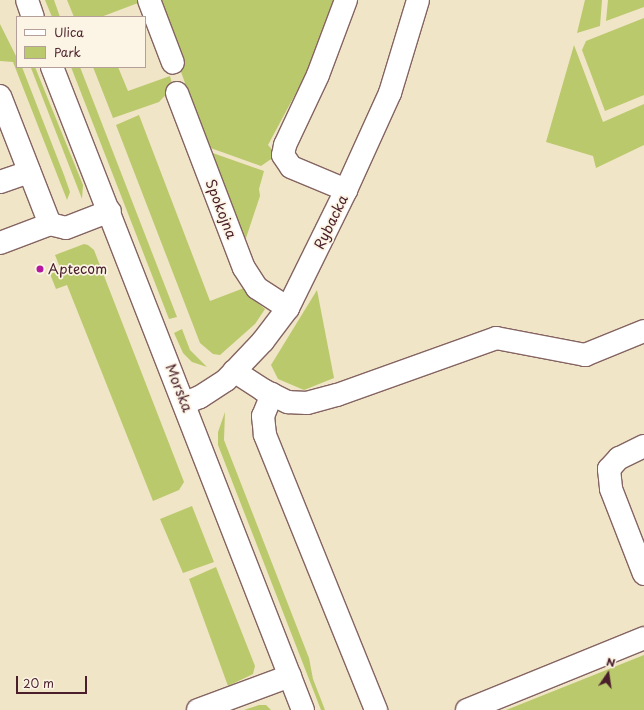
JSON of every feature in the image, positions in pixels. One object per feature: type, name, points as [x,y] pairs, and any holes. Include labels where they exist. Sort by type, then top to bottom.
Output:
[{"type":"street","points":[[27,0],[33,16]]},
{"type":"street","points":[[149,0],[173,63]]},
{"type":"street","points":[[346,0],[318,75],[285,146],[283,155],[291,167],[346,190]]},
{"type":"street","name":"Rybacka","points":[[184,403],[200,397],[217,386],[234,371],[263,341],[288,308],[346,190],[390,93],[418,0]]},
{"type":"street","name":"Morska","points":[[52,68],[110,211],[303,710]]},
{"type":"street","name":"Spokojna","points":[[178,93],[244,268],[257,288],[288,308]]},
{"type":"street","points":[[0,96],[50,224]]},
{"type":"street","points":[[0,182],[29,172]]},
{"type":"street","points":[[0,243],[50,224],[66,228],[110,211]]},
{"type":"street","points":[[234,371],[288,402],[307,403],[337,395],[496,338],[585,355],[644,331]]},
{"type":"street","points":[[272,394],[263,416],[264,435],[376,710]]},
{"type":"street","points":[[644,446],[619,458],[609,469],[611,489],[644,574]]},
{"type":"street","points":[[466,710],[644,638]]},
{"type":"street","points":[[198,710],[290,676]]},
{"type":"green space","points":[[45,0],[54,0],[60,16],[52,16]]},
{"type":"green space","points":[[67,0],[137,0],[138,3],[104,16],[74,16]]},
{"type":"green space","points":[[155,0],[338,0],[306,83],[298,89],[268,145],[277,155],[261,166],[205,146],[181,85],[185,83]]},
{"type":"green space","points":[[585,0],[602,0],[600,26],[577,33]]},
{"type":"green space","points":[[608,0],[644,0],[644,7],[606,21]]},
{"type":"green space","points":[[644,18],[644,95],[605,111],[582,50],[586,41]]},
{"type":"green space","points":[[0,24],[16,56],[16,68],[22,68],[64,175],[70,192],[67,200],[13,62],[0,61]]},
{"type":"green space","points":[[574,45],[603,122],[644,104],[644,145],[596,168],[593,156],[546,142]]},
{"type":"green space","points":[[31,68],[35,68],[83,185],[82,199]]},
{"type":"green space","points":[[71,68],[80,68],[177,317],[169,319]]},
{"type":"green space","points":[[93,68],[118,68],[128,91],[170,76],[173,87],[159,102],[113,118]]},
{"type":"green space","points":[[139,115],[210,301],[244,288],[249,296],[265,309],[255,324],[220,355],[213,354],[200,343],[116,125]]},
{"type":"green space","points":[[207,151],[264,171],[259,189],[260,196],[244,244]]},
{"type":"green space","points":[[84,244],[88,245],[94,250],[184,482],[179,490],[153,501],[67,285],[56,289],[50,274],[61,270],[55,255]]},
{"type":"green space","points":[[317,290],[334,378],[304,390],[278,379],[271,365]]},
{"type":"green space","points":[[182,329],[190,350],[207,367],[192,362],[183,353],[174,333]]},
{"type":"green space","points":[[225,412],[224,440],[309,658],[313,679],[325,710],[321,710],[218,445],[218,432]]},
{"type":"green space","points":[[192,506],[214,562],[183,573],[160,519]]},
{"type":"green space","points":[[216,567],[255,666],[253,674],[228,686],[189,579]]},
{"type":"green space","points":[[644,655],[644,710],[506,710]]},
{"type":"green space","points":[[259,705],[266,705],[271,710],[244,710]]},
{"type":"place","name":"Aptecom","points":[[40,269]]}]
